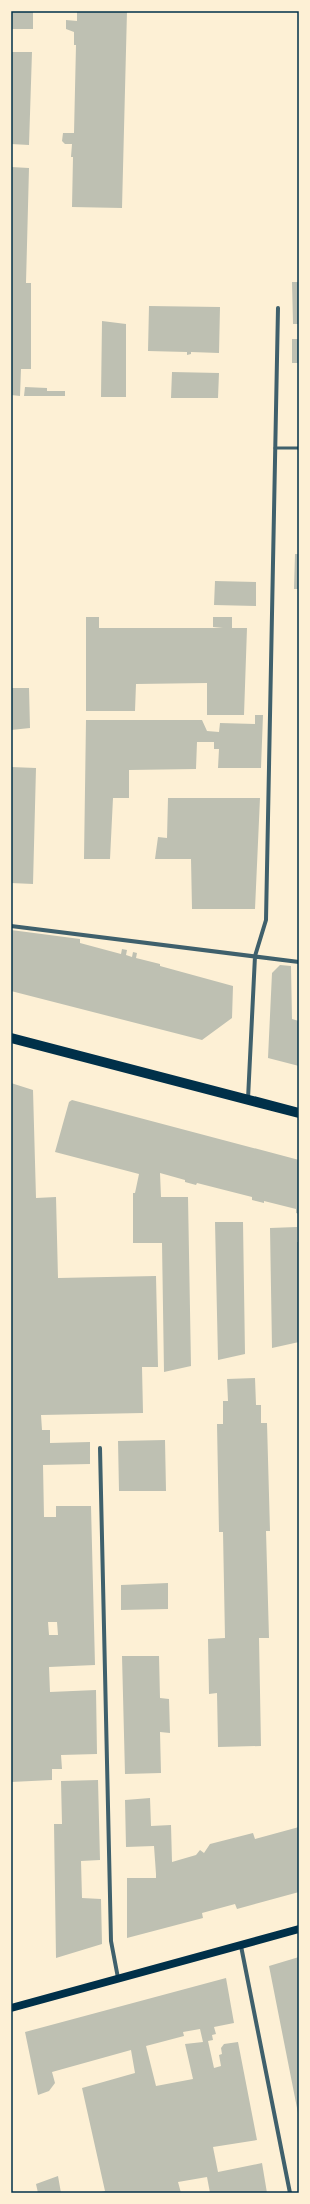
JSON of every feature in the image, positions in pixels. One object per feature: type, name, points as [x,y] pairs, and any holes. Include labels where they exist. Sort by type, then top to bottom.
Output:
[{"type":"main road","points":[[11,1038],[299,1113]]},
{"type":"main road","points":[[11,2008],[299,1930]]},
{"type":"street","points":[[248,1099],[255,956],[266,920],[278,308]]},
{"type":"street","points":[[11,926],[299,962]]},
{"type":"street","points":[[100,1448],[112,1941],[118,1980]]},
{"type":"street","points":[[241,1946],[290,2193]]},
{"type":"lane","points":[[275,448],[299,448]]},
{"type":"building","points":[[11,11],[33,11],[33,29],[11,29]]},
{"type":"building","points":[[77,11],[127,11],[122,208],[72,207],[72,144],[65,144],[62,141],[63,133],[74,133],[76,45],[74,45],[74,32],[66,29],[66,20],[77,21]]},
{"type":"building","points":[[11,52],[32,52],[29,145],[11,144]]},
{"type":"building","points":[[11,167],[29,168],[26,283],[31,283],[31,369],[21,369],[20,396],[11,395]]},
{"type":"building","points":[[292,282],[299,282],[299,324],[293,324]]},
{"type":"building","points":[[149,306],[220,307],[219,353],[191,352],[191,354],[187,355],[187,352],[148,351]]},
{"type":"building","points":[[102,321],[126,324],[126,397],[101,397]]},
{"type":"building","points":[[292,339],[299,339],[299,363],[292,363]]},
{"type":"building","points":[[172,372],[219,373],[218,398],[171,398]]},
{"type":"building","points":[[25,387],[47,388],[47,391],[65,391],[65,396],[24,396]]},
{"type":"building","points":[[295,554],[299,554],[299,589],[294,589]]},
{"type":"building","points":[[215,581],[256,582],[256,606],[214,605]]},
{"type":"building","points":[[86,617],[99,617],[99,628],[223,628],[213,627],[213,617],[232,617],[232,628],[247,628],[244,715],[207,715],[207,683],[136,684],[135,711],[86,711]]},
{"type":"building","points":[[11,688],[29,688],[30,728],[11,730]]},
{"type":"building","points":[[255,715],[263,715],[261,768],[218,768],[219,749],[214,749],[214,742],[197,742],[196,769],[129,770],[129,798],[113,798],[110,859],[84,859],[86,720],[202,720],[207,731],[219,732],[220,723],[255,724]]},
{"type":"building","points":[[11,767],[36,768],[33,884],[11,883]]},
{"type":"building","points":[[168,798],[260,798],[255,909],[192,909],[191,859],[155,859],[158,837],[167,838]]},
{"type":"building","points":[[11,930],[80,939],[80,943],[121,954],[122,949],[127,950],[126,955],[132,957],[133,952],[137,953],[136,958],[233,986],[232,1018],[202,1040],[11,991]]},
{"type":"building","points":[[280,965],[291,966],[292,1019],[299,1021],[299,1066],[268,1058],[272,973]]},
{"type":"building","points":[[11,1083],[33,1090],[36,1198],[56,1197],[58,1278],[156,1276],[158,1367],[142,1367],[143,1413],[41,1415],[42,1430],[50,1430],[50,1443],[90,1442],[90,1464],[43,1465],[44,1517],[56,1517],[56,1506],[91,1506],[95,1665],[49,1667],[50,1692],[96,1690],[97,1754],[61,1755],[62,1769],[52,1769],[52,1780],[11,1782]],"holes":[[[48,1622],[57,1622],[58,1635],[49,1635]]]},
{"type":"building","points":[[72,1100],[299,1160],[299,1214],[296,1213],[296,1209],[264,1201],[264,1203],[252,1200],[252,1197],[197,1183],[196,1185],[185,1182],[185,1180],[160,1173],[161,1197],[188,1197],[191,1366],[164,1372],[162,1243],[133,1243],[133,1193],[135,1193],[139,1174],[55,1152],[69,1102]]},
{"type":"building","points":[[215,1222],[243,1222],[245,1354],[218,1360]]},
{"type":"building","points":[[297,1227],[297,1242],[299,1242],[299,1342],[272,1348],[270,1228]]},
{"type":"building","points":[[255,1378],[256,1405],[261,1405],[261,1423],[267,1423],[270,1531],[266,1531],[269,1638],[259,1638],[261,1746],[218,1747],[217,1693],[209,1694],[208,1639],[225,1638],[223,1532],[219,1532],[217,1424],[223,1424],[223,1401],[228,1401],[227,1379]]},
{"type":"building","points":[[165,1440],[166,1491],[119,1491],[118,1441]]},
{"type":"building","points":[[168,1583],[168,1609],[121,1610],[121,1585]]},
{"type":"building","points":[[122,1656],[159,1656],[160,1698],[169,1699],[170,1733],[160,1732],[161,1773],[125,1774]]},
{"type":"building","points":[[98,1780],[100,1860],[81,1861],[82,1898],[101,1899],[102,1944],[56,1958],[54,1824],[62,1824],[61,1781]]},
{"type":"building","points":[[150,1798],[151,1826],[171,1825],[172,1862],[196,1855],[200,1850],[204,1853],[210,1844],[253,1833],[255,1839],[299,1827],[299,1892],[237,1909],[235,1904],[202,1913],[203,1918],[127,1938],[127,1878],[156,1878],[156,1874],[154,1846],[126,1847],[125,1800]]},
{"type":"building","points":[[299,1957],[299,2113],[298,2113],[269,1966]]},
{"type":"building","points":[[226,1978],[234,2023],[214,2027],[216,2034],[212,2035],[213,2040],[208,2041],[214,2068],[221,2066],[219,2055],[222,2054],[221,2048],[224,2044],[238,2042],[257,2140],[213,2147],[218,2172],[262,2163],[267,2193],[210,2193],[207,2177],[178,2182],[181,2193],[98,2193],[105,2191],[82,2088],[135,2073],[131,2050],[52,2072],[55,2083],[49,2091],[38,2095],[25,2032]],"holes":[[[200,2029],[203,2042],[185,2044],[193,2079],[156,2086],[146,2046],[184,2036],[183,2032]]]},
{"type":"building","points":[[58,2176],[61,2193],[38,2193],[36,2184]]}]
